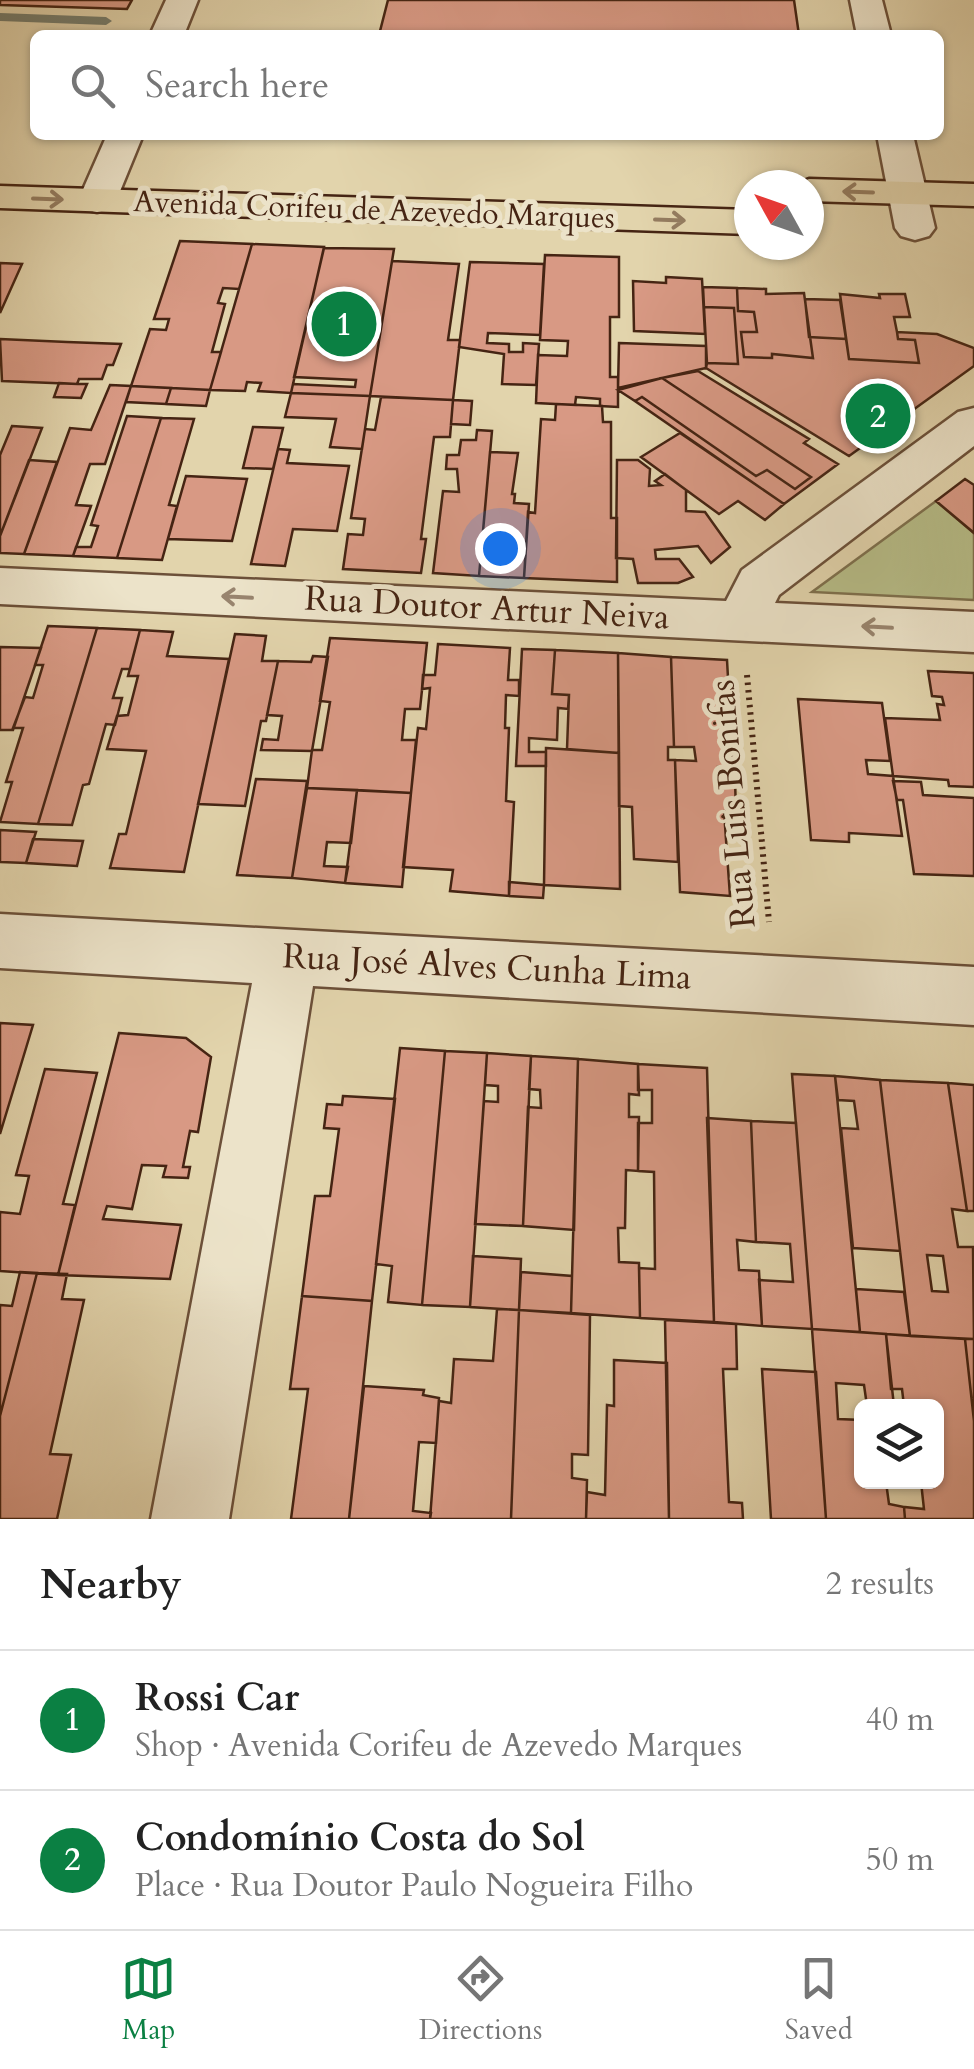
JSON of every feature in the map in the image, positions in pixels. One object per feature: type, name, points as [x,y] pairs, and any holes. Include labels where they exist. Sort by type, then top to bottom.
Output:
[{"type":"main road","name":"Avenida Corifeu de Azevedo Marques","points":[[0,164],[734,188]]},
{"type":"main road","name":"Avenida Corifeu de Azevedo Marques","points":[[0,197],[111,168],[734,221]]},
{"type":"main road","points":[[824,193],[912,210],[974,230]]},
{"type":"main road","points":[[824,222],[912,210],[974,196]]},
{"type":"street","points":[[169,30],[182,0]]},
{"type":"street","points":[[866,0],[873,30]]},
{"type":"street","points":[[896,140],[912,210]]},
{"type":"street","points":[[742,620],[760,583],[974,423]]},
{"type":"street","name":"Rua Doutor Artur Neiva","points":[[0,586],[974,632]]},
{"type":"street","name":"Rua José Alves Cunha Lima","points":[[0,941],[974,996]]},
{"type":"street","points":[[190,1519],[287,956]]},
{"type":"path","name":"Rua Luis Bonifas","points":[[742,620],[775,982]]},
{"type":"green space","points":[[936,501],[974,533],[974,600],[812,592]]},
{"type":"building","points":[[0,0],[132,0],[127,9],[0,5]]},
{"type":"building","points":[[388,0],[794,0],[798,30],[380,30]]},
{"type":"building","points":[[180,241],[252,244],[239,289],[223,288],[218,303],[225,304],[212,352],[221,352],[210,390],[131,386],[150,329],[166,330],[169,319],[154,319]]},
{"type":"building","points":[[252,244],[324,247],[291,393],[258,391],[261,383],[247,382],[245,391],[210,390]]},
{"type":"building","points":[[324,248],[394,249],[370,396],[291,393],[293,384],[355,387],[356,380],[294,377]]},
{"type":"building","points":[[545,255],[619,257],[619,317],[610,317],[610,377],[618,377],[618,407],[600,406],[600,399],[576,397],[575,405],[536,403],[538,355],[567,356],[568,341],[540,340]]},
{"type":"building","points":[[392,261],[459,264],[448,340],[460,340],[453,400],[370,396]]},
{"type":"building","points":[[470,262],[544,264],[540,335],[488,333],[487,343],[509,344],[509,352],[523,352],[523,343],[539,344],[536,385],[502,384],[504,354],[459,347]]},
{"type":"building","points":[[0,263],[22,264],[0,313]]},
{"type":"building","points":[[666,277],[702,279],[705,334],[634,331],[633,281],[666,283]]},
{"type":"building","points":[[703,287],[737,288],[738,311],[754,312],[757,332],[741,332],[744,357],[772,358],[772,354],[813,358],[810,337],[846,339],[849,359],[919,363],[915,340],[898,339],[897,332],[937,334],[974,348],[974,366],[849,456],[706,368],[707,363],[738,364],[734,308],[704,307]]},
{"type":"building","points":[[737,288],[766,289],[766,294],[804,293],[813,358],[772,354],[772,358],[744,357],[741,332],[757,332],[754,312],[738,311]]},
{"type":"building","points":[[840,294],[880,298],[879,294],[905,294],[910,317],[894,317],[898,339],[915,340],[919,363],[849,359]]},
{"type":"building","points":[[805,299],[840,300],[846,339],[809,337]]},
{"type":"building","points":[[704,307],[734,308],[738,364],[707,363]]},
{"type":"building","points":[[0,339],[121,344],[102,379],[79,379],[77,384],[2,381]]},
{"type":"building","points":[[619,343],[706,346],[706,368],[618,388]]},
{"type":"building","points":[[698,371],[809,439],[804,443],[838,464],[784,504],[635,401],[642,397],[756,476],[767,470],[795,489],[811,477],[662,378]]},
{"type":"building","points":[[662,378],[811,477],[795,489],[767,470],[756,476],[642,397],[635,401],[618,390]]},
{"type":"building","points":[[59,383],[87,384],[81,398],[54,397]]},
{"type":"building","points":[[110,385],[131,386],[105,464],[90,464],[76,505],[91,506],[73,556],[24,554],[70,428],[91,430]]},
{"type":"building","points":[[131,386],[171,388],[166,404],[126,402]]},
{"type":"building","points":[[171,388],[210,390],[206,406],[166,404]]},
{"type":"building","points":[[291,393],[370,396],[362,449],[330,447],[336,419],[285,417]]},
{"type":"building","points":[[381,397],[453,400],[450,437],[434,437],[421,539],[426,539],[421,573],[343,569],[348,534],[363,535],[365,519],[351,518],[365,429],[375,430]]},
{"type":"building","points":[[883,399],[904,411],[874,433],[853,420]]},
{"type":"building","points":[[453,400],[472,401],[470,425],[451,424]]},
{"type":"building","points":[[556,404],[602,406],[603,422],[611,422],[611,518],[617,518],[617,582],[524,578],[528,512],[535,513],[541,419],[555,420]]},
{"type":"building","points":[[127,416],[161,418],[117,558],[73,556],[76,547],[91,547],[98,526],[91,525]]},
{"type":"building","points":[[161,418],[194,419],[169,505],[177,506],[162,560],[117,558]]},
{"type":"building","points":[[12,426],[42,428],[0,536],[0,455]]},
{"type":"building","points":[[253,427],[283,428],[273,469],[243,468]]},
{"type":"building","points":[[477,430],[492,431],[479,576],[433,573],[443,491],[459,492],[457,469],[446,469],[447,455],[459,455],[461,440],[476,440]]},
{"type":"building","points":[[680,433],[784,504],[765,520],[738,501],[719,514],[641,457]]},
{"type":"building","points":[[278,449],[290,450],[287,463],[349,466],[337,531],[293,529],[285,566],[251,564]]},
{"type":"building","points":[[490,452],[518,453],[512,494],[514,503],[529,504],[524,578],[479,576]]},
{"type":"building","points":[[29,460],[57,462],[24,554],[0,553],[0,536]]},
{"type":"building","points":[[617,460],[638,460],[650,469],[649,486],[661,485],[655,481],[665,474],[686,490],[686,511],[705,512],[730,547],[711,563],[698,546],[655,550],[656,559],[679,559],[693,577],[678,583],[638,583],[633,559],[616,558]]},
{"type":"building","points":[[186,476],[247,479],[232,541],[168,539]]},
{"type":"building","points":[[965,479],[974,485],[974,533],[936,501]]},
{"type":"building","points":[[48,626],[97,628],[38,824],[0,822],[12,782],[6,782],[23,728],[13,728],[25,697],[33,698],[43,665],[35,665]]},
{"type":"building","points":[[97,628],[140,630],[130,669],[122,669],[113,698],[122,698],[115,725],[106,724],[89,784],[83,785],[72,825],[38,824]]},
{"type":"building","points":[[140,630],[173,632],[167,656],[229,659],[184,872],[110,868],[119,834],[126,834],[146,751],[107,749],[117,716],[128,715],[138,676],[128,676]]},
{"type":"building","points":[[235,634],[266,636],[262,661],[278,661],[266,721],[261,721],[245,806],[198,804]]},
{"type":"building","points":[[330,638],[427,643],[420,709],[405,709],[402,740],[416,740],[411,793],[307,788],[312,750],[322,750],[330,702],[320,701]]},
{"type":"building","points":[[438,644],[510,648],[508,680],[519,680],[519,696],[506,695],[506,801],[514,802],[509,896],[450,891],[453,870],[403,867],[418,728],[426,729],[430,688],[422,689],[423,675],[435,675]]},
{"type":"building","points":[[0,647],[41,648],[13,730],[0,730]]},
{"type":"building","points":[[522,649],[555,650],[552,694],[569,695],[568,709],[558,708],[557,740],[529,738],[529,752],[546,752],[546,766],[516,766]]},
{"type":"building","points":[[555,650],[618,653],[619,753],[567,749],[569,695],[552,694]]},
{"type":"building","points":[[618,653],[671,657],[674,747],[668,747],[668,760],[675,760],[678,862],[634,859],[632,807],[619,806]]},
{"type":"building","points":[[313,656],[328,657],[312,751],[261,750],[263,739],[278,740],[282,716],[267,715],[278,661],[311,662]]},
{"type":"building","points":[[671,657],[727,660],[733,767],[718,767],[719,779],[735,780],[736,812],[724,811],[730,896],[680,892],[675,760],[696,761],[694,747],[674,747]]},
{"type":"building","points":[[928,671],[974,673],[974,787],[949,786],[948,780],[893,776],[885,718],[940,720],[937,704],[944,705],[942,697],[932,696]]},
{"type":"building","points":[[798,699],[882,703],[890,761],[866,760],[868,774],[893,776],[902,836],[849,833],[849,842],[811,840]]},
{"type":"building","points":[[546,748],[619,753],[620,889],[544,885]]},
{"type":"building","points":[[256,779],[307,781],[292,878],[237,875]]},
{"type":"building","points":[[893,781],[921,782],[923,795],[974,798],[974,876],[914,874],[903,800],[897,800]]},
{"type":"building","points":[[307,788],[357,790],[351,843],[327,842],[324,866],[348,867],[345,883],[292,878]]},
{"type":"building","points":[[357,790],[411,793],[402,887],[345,883]]},
{"type":"building","points":[[0,830],[36,832],[26,863],[0,862]]},
{"type":"building","points":[[33,839],[83,841],[77,866],[26,863]]},
{"type":"building","points":[[509,882],[544,885],[543,898],[509,896]]},
{"type":"building","points":[[0,1023],[33,1025],[0,1134]]},
{"type":"building","points":[[119,1033],[186,1038],[211,1057],[198,1132],[190,1131],[183,1167],[190,1167],[188,1178],[163,1177],[166,1166],[142,1165],[132,1209],[107,1206],[103,1219],[181,1225],[170,1279],[58,1275]]},
{"type":"building","points":[[400,1048],[445,1051],[422,1305],[388,1302],[392,1266],[376,1264]]},
{"type":"building","points":[[445,1051],[487,1053],[470,1307],[422,1305]]},
{"type":"building","points":[[487,1053],[531,1056],[523,1226],[475,1224],[484,1101],[498,1102],[498,1086],[485,1085]]},
{"type":"building","points":[[531,1056],[578,1059],[574,1230],[523,1226],[528,1107],[541,1108],[540,1090],[529,1089]]},
{"type":"building","points":[[578,1059],[638,1064],[639,1095],[629,1094],[629,1117],[639,1117],[638,1171],[626,1170],[625,1228],[618,1228],[619,1262],[639,1263],[640,1318],[571,1313]]},
{"type":"building","points":[[638,1064],[707,1068],[714,1322],[640,1318],[639,1268],[655,1269],[654,1172],[638,1171],[638,1123],[652,1123],[652,1090],[638,1090]]},
{"type":"building","points":[[45,1069],[97,1073],[63,1204],[75,1205],[58,1275],[0,1271],[0,1212],[20,1214],[29,1176],[16,1175]]},
{"type":"building","points":[[792,1074],[835,1076],[860,1332],[812,1329]]},
{"type":"building","points":[[835,1076],[880,1080],[900,1251],[853,1248],[841,1128],[858,1129],[854,1101],[838,1100]]},
{"type":"building","points":[[880,1080],[948,1083],[967,1211],[952,1209],[958,1247],[973,1247],[974,1339],[910,1336]],"holes":[[[927,1255],[943,1256],[948,1292],[932,1291]]]},
{"type":"building","points":[[948,1083],[974,1085],[974,1211],[967,1211]]},
{"type":"building","points":[[343,1096],[395,1099],[372,1301],[302,1296],[315,1196],[330,1196],[339,1129],[324,1128],[327,1104],[342,1105]]},
{"type":"building","points":[[707,1118],[751,1121],[756,1242],[737,1240],[739,1270],[759,1271],[762,1326],[714,1322]]},
{"type":"building","points":[[751,1121],[796,1123],[812,1329],[762,1326],[759,1280],[793,1282],[790,1244],[756,1242]]},
{"type":"building","points":[[473,1256],[521,1259],[519,1310],[470,1307]]},
{"type":"building","points":[[20,1272],[37,1273],[0,1416],[0,1305],[12,1306]]},
{"type":"building","points":[[521,1272],[572,1276],[571,1313],[519,1310]]},
{"type":"building","points":[[37,1273],[67,1274],[62,1299],[84,1300],[50,1454],[71,1455],[57,1519],[0,1519],[0,1416]]},
{"type":"building","points":[[856,1289],[904,1292],[910,1336],[860,1332]]},
{"type":"building","points":[[302,1296],[372,1301],[349,1519],[291,1519],[308,1389],[290,1389]]},
{"type":"building","points":[[497,1309],[519,1310],[511,1519],[430,1519],[439,1401],[451,1403],[454,1359],[493,1361]]},
{"type":"building","points":[[519,1310],[590,1315],[588,1455],[572,1454],[572,1478],[587,1480],[586,1519],[511,1519]]},
{"type":"building","points":[[665,1320],[736,1324],[737,1369],[723,1369],[729,1502],[742,1503],[743,1519],[669,1519]]},
{"type":"building","points":[[812,1329],[886,1334],[893,1399],[866,1399],[864,1385],[836,1383],[838,1419],[854,1420],[854,1489],[887,1489],[889,1504],[904,1507],[905,1519],[826,1519]]},
{"type":"building","points":[[886,1334],[965,1339],[974,1421],[974,1519],[905,1519],[904,1507],[924,1509],[922,1489],[944,1489],[944,1399],[903,1399],[902,1389],[891,1389]]},
{"type":"building","points":[[965,1339],[974,1339],[974,1421]]},
{"type":"building","points":[[614,1360],[667,1363],[669,1519],[586,1519],[587,1492],[605,1495],[607,1405],[614,1406]]},
{"type":"building","points":[[762,1369],[816,1372],[826,1519],[771,1519]]},
{"type":"building","points":[[364,1386],[424,1390],[423,1395],[439,1398],[436,1443],[419,1442],[413,1511],[431,1513],[430,1519],[349,1519]]},
{"type":"waterway","points":[[0,17],[106,21]]},
{"type":"place","name":"Rossi Car","points":[[344,324]]},
{"type":"place","name":"Condomínio Costa do Sol","points":[[878,416]]}]
